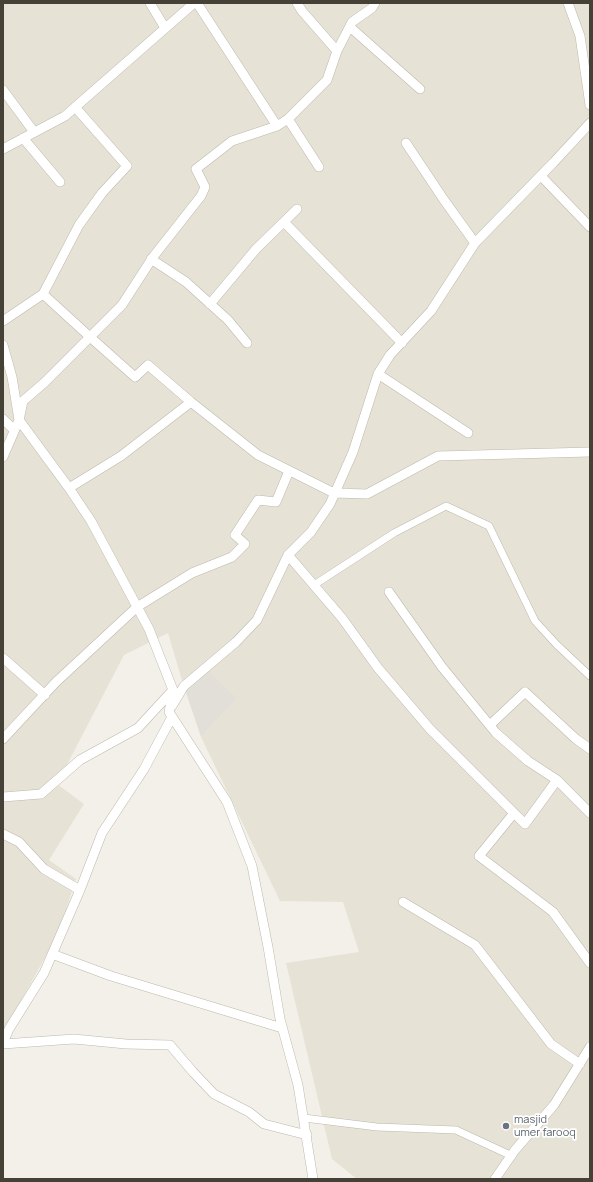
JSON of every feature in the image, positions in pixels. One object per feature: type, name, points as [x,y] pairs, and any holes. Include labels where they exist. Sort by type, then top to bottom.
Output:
[{"type":"street","points":[[150,3],[165,28]]},
{"type":"street","points":[[3,149],[65,116],[194,3]]},
{"type":"street","points":[[197,3],[277,126]]},
{"type":"street","points":[[297,3],[302,11],[337,51]]},
{"type":"street","points":[[3,457],[19,420],[23,400],[45,382],[122,305],[151,259],[201,196],[205,186],[196,169],[232,141],[277,126],[288,118],[327,80],[337,51],[352,22],[372,8],[375,3]]},
{"type":"street","points":[[568,3],[580,36],[590,105]]},
{"type":"street","points":[[350,27],[420,89]]},
{"type":"street","points":[[3,90],[34,132]]},
{"type":"street","points":[[3,321],[43,294],[79,225],[102,193],[127,166],[75,107]]},
{"type":"street","points":[[288,118],[319,166]]},
{"type":"street","points":[[307,1135],[264,1124],[249,1112],[214,1094],[192,1072],[170,1045],[126,1044],[74,1039],[3,1044],[9,1029],[44,973],[80,890],[102,833],[144,769],[184,686],[236,642],[257,620],[288,556],[311,532],[330,504],[353,452],[378,374],[390,354],[431,311],[476,243],[590,123]]},
{"type":"street","points":[[24,138],[60,182]]},
{"type":"street","points":[[406,143],[444,200],[476,243]]},
{"type":"street","points":[[541,176],[590,227]]},
{"type":"street","points":[[210,304],[256,249],[296,209]]},
{"type":"street","points":[[284,222],[402,343]]},
{"type":"street","points":[[151,259],[186,282],[228,320],[247,343]]},
{"type":"street","points":[[43,294],[135,377],[148,365],[190,402],[258,455],[334,494],[367,494],[438,456],[590,452]]},
{"type":"street","points":[[3,345],[12,377],[19,420],[69,488],[91,521],[149,629],[173,690],[170,715],[227,802],[252,866],[282,1028],[298,1085],[314,1179]]},
{"type":"street","points":[[378,374],[468,433]]},
{"type":"street","points":[[69,488],[121,456],[190,402]]},
{"type":"street","points":[[3,419],[14,430]]},
{"type":"street","points":[[3,739],[56,682],[137,607],[192,573],[232,557],[245,544],[235,535],[258,500],[276,502],[288,471]]},
{"type":"street","points":[[314,585],[394,533],[446,506],[489,526],[535,621],[556,645],[590,676]]},
{"type":"street","points":[[288,556],[342,618],[378,668],[430,729],[524,824],[557,780]]},
{"type":"street","points":[[389,592],[442,667],[496,733],[528,761],[557,780],[590,813]]},
{"type":"street","points":[[3,658],[45,695]]},
{"type":"street","points":[[3,797],[41,794],[80,760],[138,728],[173,690]]},
{"type":"street","points":[[490,725],[524,692],[576,739],[590,749]]},
{"type":"street","points":[[514,813],[479,856],[553,912],[590,963]]},
{"type":"street","points":[[3,834],[19,842],[44,869],[80,890]]},
{"type":"street","points":[[403,902],[475,945],[551,1044],[580,1064]]},
{"type":"street","points":[[52,954],[111,976],[282,1028]]},
{"type":"street","points":[[495,1179],[554,1105],[590,1047]]},
{"type":"street","points":[[304,1118],[377,1128],[456,1130],[512,1156]]},
{"type":"shaded area","points":[[3,3],[590,3],[590,1179],[357,1179],[332,1159],[286,963],[359,952],[343,902],[280,901],[201,737],[237,699],[183,684],[168,633],[124,655],[57,784],[84,804],[49,860],[76,879],[58,934],[3,1033]]},
{"type":"shaded area","points":[[203,666],[237,699],[201,737],[183,684]]},
{"type":"place","name":"masjid umer farooq","points":[[506,1126]]}]
